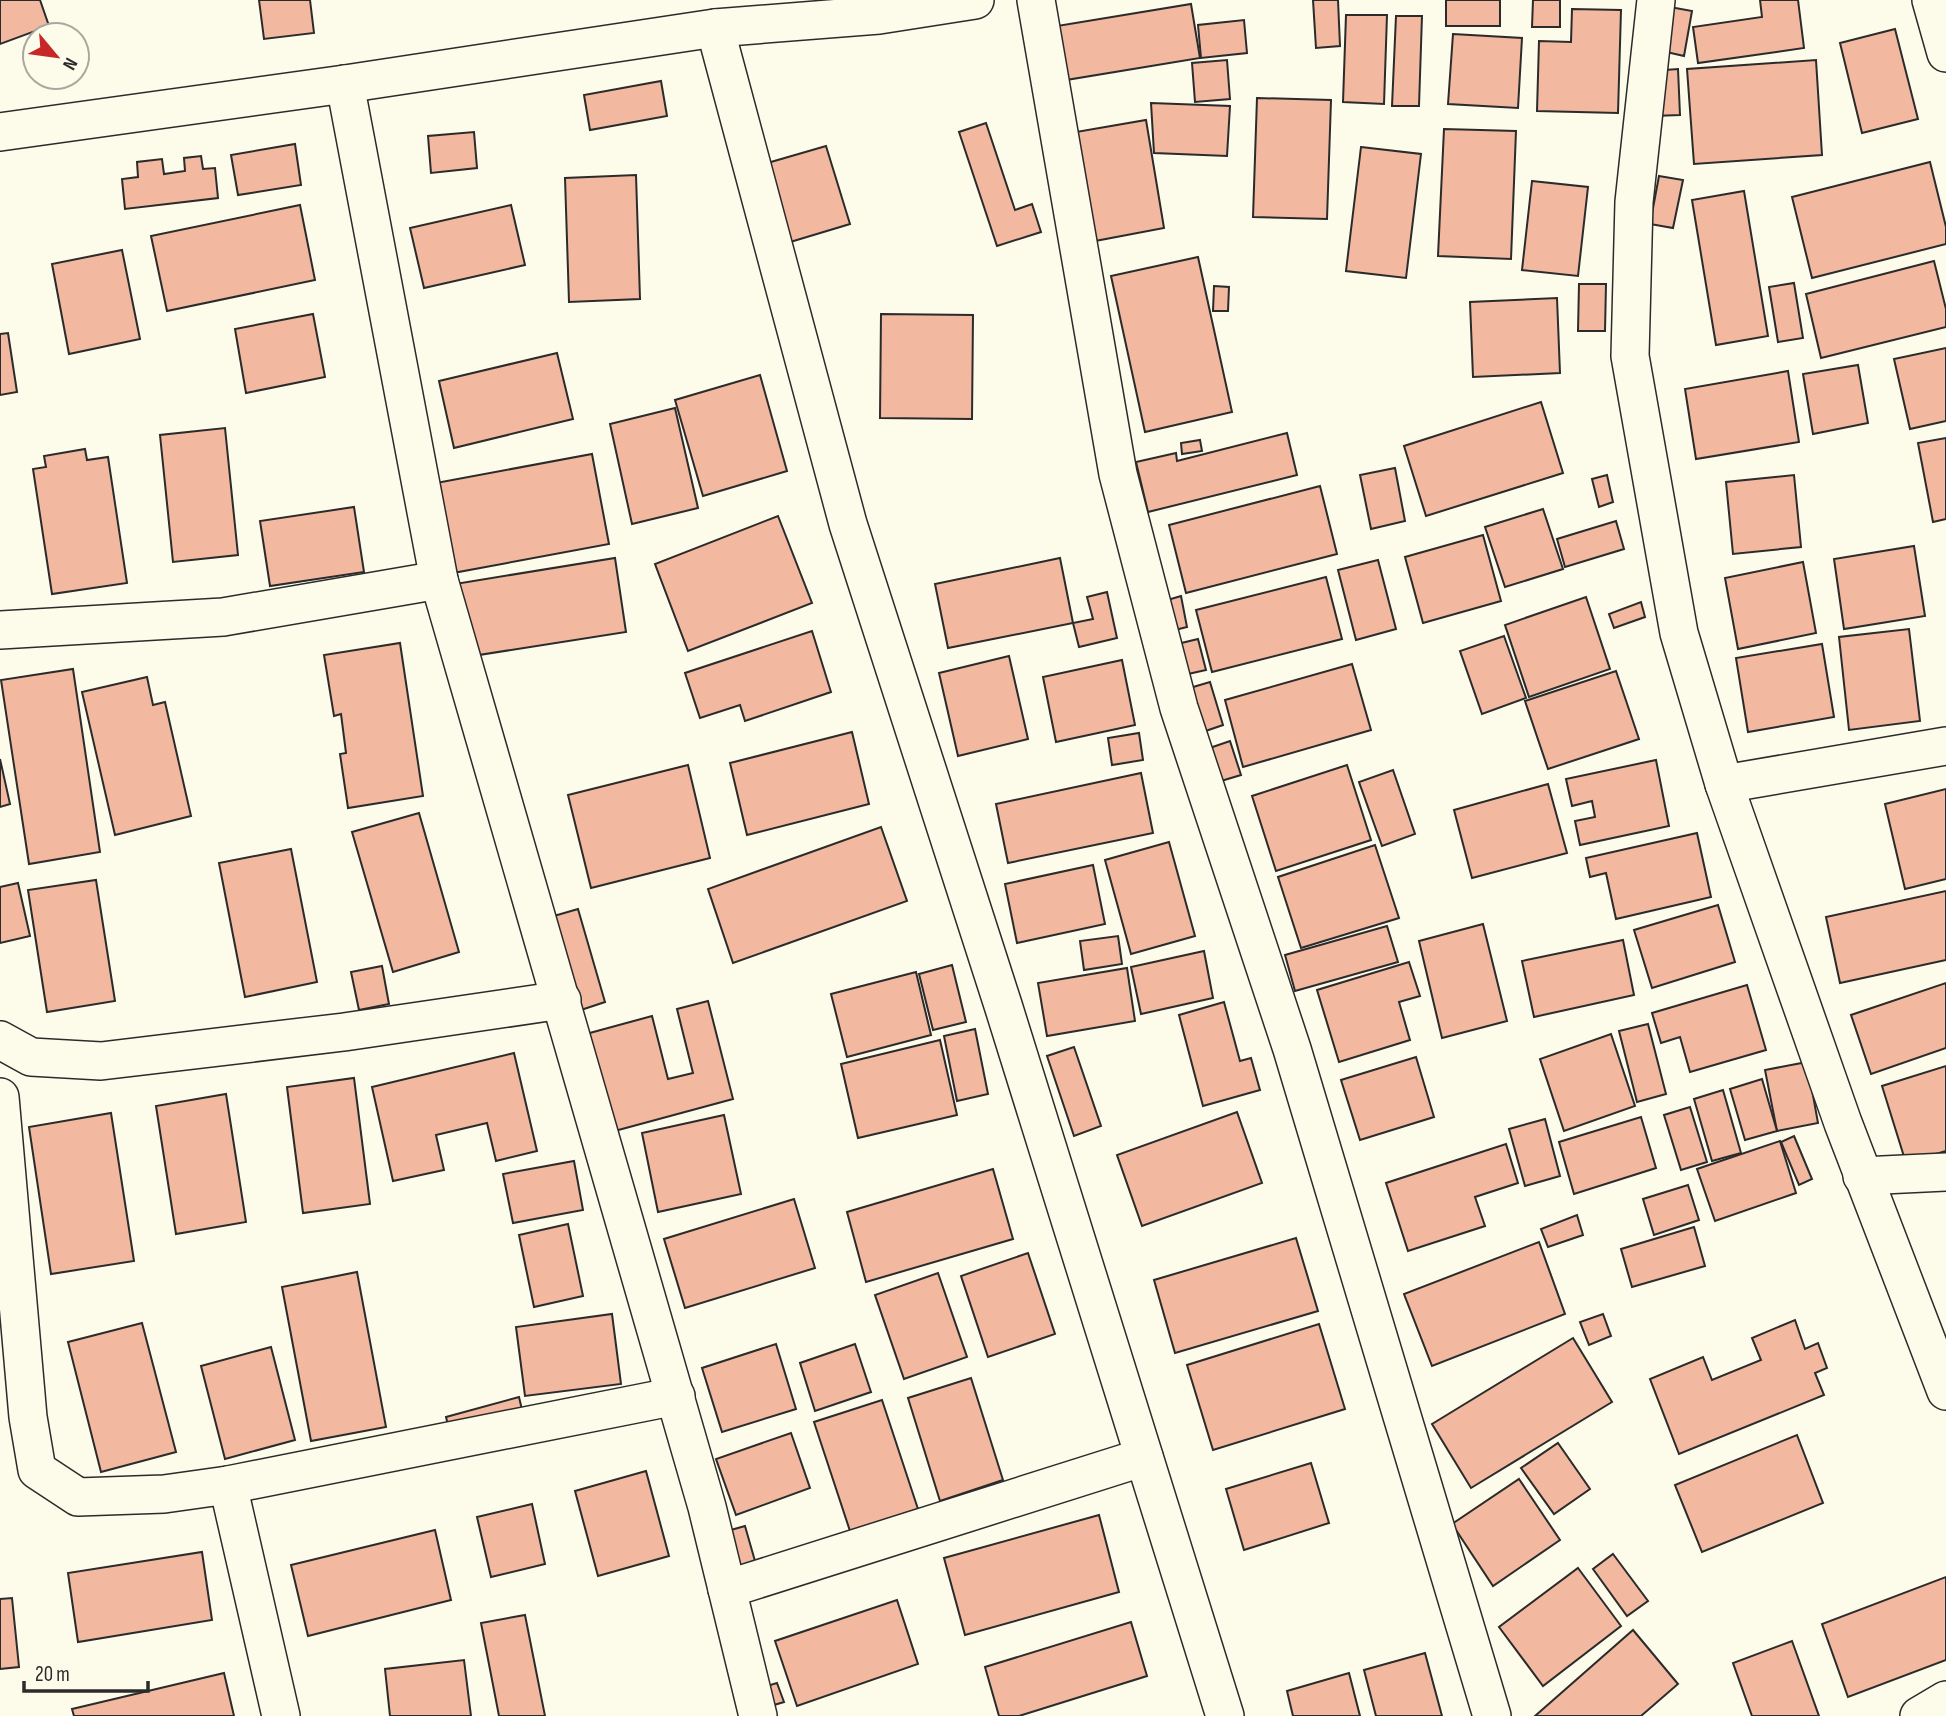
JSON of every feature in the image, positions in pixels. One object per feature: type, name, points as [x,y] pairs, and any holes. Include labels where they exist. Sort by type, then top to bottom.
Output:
[{"type":"street","points":[[0,132],[345,84],[715,28],[879,15],[975,0]]},
{"type":"street","points":[[1036,0],[1118,474],[1176,695],[1292,1049],[1492,1716]]},
{"type":"street","points":[[1656,0],[1634,202],[1630,356],[1679,633],[1724,784],[1862,1175],[1946,1391]]},
{"type":"street","points":[[1931,0],[1946,53]]},
{"type":"street","points":[[715,28],[848,524],[1003,1005],[1225,1716]]},
{"type":"street","points":[[345,84],[439,580],[676,1396],[707,1507],[758,1716]]},
{"type":"street","points":[[0,630],[223,617],[439,580]]},
{"type":"street","points":[[1724,784],[1946,746]]},
{"type":"street","points":[[0,1040],[31,1057],[101,1061],[344,1032],[562,1000]]},
{"type":"street","points":[[0,1097],[28,1418],[37,1470],[78,1497],[164,1494],[228,1485],[676,1396]]},
{"type":"street","points":[[1862,1175],[1946,1172]]},
{"type":"street","points":[[727,1589],[1144,1457]]},
{"type":"street","points":[[228,1485],[281,1716]]},
{"type":"street","points":[[1919,1716],[1946,1700]]},
{"type":"building","points":[[0,0],[40,0],[47,21],[21,21],[21,36],[0,44]]},
{"type":"building","points":[[259,0],[310,0],[314,33],[264,39]]},
{"type":"building","points":[[1313,0],[1338,0],[1340,46],[1316,48]]},
{"type":"building","points":[[1446,0],[1500,0],[1500,26],[1446,26]]},
{"type":"building","points":[[1533,0],[1560,0],[1560,27],[1532,27]]},
{"type":"building","points":[[1760,0],[1798,0],[1804,48],[1698,63],[1693,27],[1762,17]]},
{"type":"building","points":[[1191,4],[1200,58],[1060,81],[1051,27]]},
{"type":"building","points":[[1670,7],[1692,11],[1684,56],[1662,51]]},
{"type":"building","points":[[1572,9],[1621,10],[1618,113],[1537,111],[1539,41],[1571,42]]},
{"type":"building","points":[[1346,15],[1387,15],[1384,104],[1343,102]]},
{"type":"building","points":[[1396,16],[1422,16],[1419,106],[1392,106]]},
{"type":"building","points":[[1244,20],[1247,53],[1201,58],[1198,25]]},
{"type":"building","points":[[1895,29],[1918,119],[1862,133],[1840,43]]},
{"type":"building","points":[[1453,34],[1522,38],[1518,108],[1448,104]]},
{"type":"building","points":[[1227,60],[1230,99],[1195,102],[1192,63]]},
{"type":"building","points":[[1816,60],[1822,155],[1694,164],[1687,69]]},
{"type":"building","points":[[1678,69],[1680,115],[1653,116],[1651,71]]},
{"type":"building","points":[[661,81],[667,116],[590,130],[584,95]]},
{"type":"building","points":[[1257,98],[1331,100],[1327,219],[1253,217]]},
{"type":"building","points":[[1151,103],[1230,106],[1227,156],[1154,153]]},
{"type":"building","points":[[1146,120],[1164,228],[1095,241],[1076,132]]},
{"type":"building","points":[[986,123],[1015,210],[1032,204],[1041,232],[997,246],[959,132]]},
{"type":"building","points":[[1444,129],[1516,131],[1511,259],[1438,256]]},
{"type":"building","points":[[474,132],[477,168],[431,173],[428,136]]},
{"type":"building","points":[[295,144],[301,185],[238,195],[231,155]]},
{"type":"building","points":[[826,146],[850,224],[787,243],[764,164]]},
{"type":"building","points":[[1361,147],[1421,154],[1406,278],[1346,271]]},
{"type":"building","points":[[201,156],[203,169],[215,168],[218,198],[125,209],[122,179],[138,177],[137,162],[162,159],[164,174],[185,171],[184,158]]},
{"type":"building","points":[[1930,162],[1946,227],[1946,244],[1812,278],[1792,197]]},
{"type":"building","points":[[636,175],[640,299],[569,302],[565,178]]},
{"type":"building","points":[[1659,176],[1683,180],[1673,228],[1650,224]]},
{"type":"building","points":[[1532,181],[1588,187],[1578,276],[1522,270]]},
{"type":"building","points":[[1744,191],[1768,336],[1716,345],[1692,200]]},
{"type":"building","points":[[300,205],[315,280],[167,311],[151,236]]},
{"type":"building","points":[[511,205],[525,265],[424,288],[410,228]]},
{"type":"building","points":[[122,250],[140,339],[69,354],[52,264]]},
{"type":"building","points":[[1198,257],[1232,412],[1145,432],[1111,276]]},
{"type":"building","points":[[1934,261],[1946,309],[1946,327],[1821,358],[1806,294]]},
{"type":"building","points":[[1794,283],[1803,338],[1778,342],[1769,287]]},
{"type":"building","points":[[1579,284],[1606,284],[1605,331],[1578,331]]},
{"type":"building","points":[[1214,286],[1229,287],[1228,311],[1213,311]]},
{"type":"building","points":[[1557,298],[1560,373],[1473,377],[1470,302]]},
{"type":"building","points":[[313,314],[325,377],[246,393],[235,329]]},
{"type":"building","points":[[881,314],[973,315],[972,419],[880,418]]},
{"type":"building","points":[[8,333],[17,392],[0,395],[0,334]]},
{"type":"building","points":[[1946,348],[1946,421],[1910,429],[1894,359]]},
{"type":"building","points":[[557,353],[573,419],[454,448],[439,381]]},
{"type":"building","points":[[1858,365],[1868,423],[1813,434],[1803,374]]},
{"type":"building","points":[[1788,371],[1799,442],[1696,459],[1685,389]]},
{"type":"building","points":[[760,375],[787,471],[703,496],[675,400]]},
{"type":"building","points":[[1541,402],[1563,473],[1426,516],[1404,446]]},
{"type":"building","points":[[675,408],[698,508],[632,524],[610,424]]},
{"type":"building","points":[[225,428],[238,555],[173,562],[160,435]]},
{"type":"building","points":[[1287,433],[1297,475],[1148,512],[1136,462],[1176,453],[1177,461]]},
{"type":"building","points":[[1946,438],[1946,519],[1933,522],[1918,443]]},
{"type":"building","points":[[1200,440],[1202,451],[1182,454],[1181,443]]},
{"type":"building","points":[[85,449],[87,460],[108,457],[127,583],[52,594],[33,469],[46,467],[44,456]]},
{"type":"building","points":[[592,454],[609,544],[453,573],[436,483]]},
{"type":"building","points":[[1395,468],[1405,521],[1371,529],[1360,475]]},
{"type":"building","points":[[1607,475],[1613,502],[1599,507],[1592,479]]},
{"type":"building","points":[[1794,475],[1801,547],[1733,554],[1726,482]]},
{"type":"building","points":[[1320,486],[1337,554],[1186,593],[1169,525]]},
{"type":"building","points":[[354,507],[364,572],[270,586],[260,521]]},
{"type":"building","points":[[1543,509],[1563,569],[1505,587],[1485,527]]},
{"type":"building","points":[[778,516],[812,603],[688,651],[655,564]]},
{"type":"building","points":[[1616,521],[1624,549],[1565,567],[1557,539]]},
{"type":"building","points":[[1483,535],[1501,601],[1423,623],[1405,557]]},
{"type":"building","points":[[1914,546],[1925,616],[1844,629],[1834,559]]},
{"type":"building","points":[[615,558],[626,632],[466,657],[455,584]]},
{"type":"building","points":[[1060,558],[1073,623],[948,648],[935,584]]},
{"type":"building","points":[[1378,560],[1396,629],[1356,640],[1338,570]]},
{"type":"building","points":[[1803,562],[1816,633],[1738,649],[1725,578]]},
{"type":"building","points":[[1326,577],[1342,639],[1212,672],[1196,610]]},
{"type":"building","points":[[1107,592],[1117,638],[1079,647],[1073,623],[1093,619],[1087,597]]},
{"type":"building","points":[[1181,596],[1187,627],[1171,631],[1164,601]]},
{"type":"building","points":[[1586,597],[1610,669],[1529,697],[1505,625]]},
{"type":"building","points":[[1641,602],[1645,617],[1614,628],[1609,614]]},
{"type":"building","points":[[1909,629],[1920,721],[1849,730],[1839,637]]},
{"type":"building","points":[[812,631],[831,692],[745,721],[740,705],[700,718],[685,673]]},
{"type":"building","points":[[1504,636],[1526,698],[1482,714],[1460,651]]},
{"type":"building","points":[[1198,639],[1206,670],[1179,676],[1173,645]]},
{"type":"building","points":[[400,643],[423,796],[348,808],[340,754],[346,753],[341,714],[334,716],[324,655]]},
{"type":"building","points":[[1822,644],[1834,717],[1748,732],[1736,658]]},
{"type":"building","points":[[1009,656],[1028,739],[958,756],[939,673]]},
{"type":"building","points":[[1122,660],[1135,725],[1056,742],[1043,677]]},
{"type":"building","points":[[1352,664],[1371,730],[1243,767],[1225,700]]},
{"type":"building","points":[[73,669],[100,852],[29,864],[1,680]]},
{"type":"building","points":[[1616,671],[1639,739],[1548,769],[1525,701]]},
{"type":"building","points":[[147,677],[153,705],[165,702],[191,816],[115,835],[82,692]]},
{"type":"building","points":[[1210,682],[1223,725],[1197,734],[1183,690]]},
{"type":"building","points":[[852,732],[869,804],[747,835],[730,763]]},
{"type":"building","points":[[1139,733],[1143,760],[1112,765],[1108,738]]},
{"type":"building","points":[[1230,741],[1241,775],[1211,784],[1201,751]]},
{"type":"building","points":[[0,759],[10,804],[0,807]]},
{"type":"building","points":[[1656,760],[1669,826],[1580,845],[1575,821],[1595,817],[1592,801],[1572,806],[1566,779]]},
{"type":"building","points":[[688,765],[710,858],[591,888],[568,795]]},
{"type":"building","points":[[1347,765],[1371,840],[1276,871],[1252,796]]},
{"type":"building","points":[[1393,770],[1415,834],[1382,846],[1359,782]]},
{"type":"building","points":[[1141,773],[1153,833],[1008,863],[996,804]]},
{"type":"building","points":[[1548,784],[1567,853],[1472,878],[1454,810]]},
{"type":"building","points":[[1946,789],[1946,879],[1905,889],[1885,804]]},
{"type":"building","points":[[419,813],[459,952],[393,972],[352,832]]},
{"type":"building","points":[[881,827],[907,901],[733,963],[708,889]]},
{"type":"building","points":[[1697,833],[1711,897],[1616,919],[1606,873],[1590,877],[1586,858]]},
{"type":"building","points":[[1169,842],[1195,936],[1131,954],[1105,860]]},
{"type":"building","points":[[1375,845],[1399,918],[1301,948],[1278,877]]},
{"type":"building","points":[[291,849],[317,982],[245,997],[219,863]]},
{"type":"building","points":[[1093,865],[1105,924],[1017,943],[1005,884]]},
{"type":"building","points":[[96,880],[115,1001],[47,1012],[28,890]]},
{"type":"building","points":[[18,883],[30,936],[0,943],[0,887]]},
{"type":"building","points":[[1946,891],[1946,960],[1840,983],[1826,917]]},
{"type":"building","points":[[1718,905],[1735,962],[1652,988],[1634,930]]},
{"type":"building","points":[[578,909],[605,1002],[575,1012],[547,918]]},
{"type":"building","points":[[1483,924],[1507,1021],[1442,1038],[1419,941]]},
{"type":"building","points":[[1387,926],[1398,962],[1295,991],[1285,955]]},
{"type":"building","points":[[1118,936],[1122,964],[1084,970],[1080,941]]},
{"type":"building","points":[[1623,940],[1634,995],[1534,1017],[1522,961]]},
{"type":"building","points":[[1204,951],[1213,998],[1141,1014],[1131,967]]},
{"type":"building","points":[[1409,962],[1420,996],[1399,1002],[1410,1040],[1339,1062],[1317,990]]},
{"type":"building","points":[[952,965],[966,1022],[933,1030],[919,974]]},
{"type":"building","points":[[382,966],[389,1004],[359,1010],[351,972]]},
{"type":"building","points":[[1127,968],[1135,1021],[1047,1036],[1038,983]]},
{"type":"building","points":[[916,972],[931,1035],[847,1057],[831,994]]},
{"type":"building","points":[[1946,983],[1946,1048],[1871,1074],[1851,1015]]},
{"type":"building","points":[[1747,985],[1766,1050],[1690,1072],[1680,1037],[1661,1043],[1652,1013]]},
{"type":"building","points":[[708,1001],[733,1099],[611,1132],[586,1034],[652,1016],[668,1079],[693,1073],[677,1009]]},
{"type":"building","points":[[1224,1002],[1240,1061],[1251,1058],[1260,1090],[1203,1106],[1179,1015]]},
{"type":"building","points":[[1648,1024],[1666,1094],[1637,1102],[1619,1031]]},
{"type":"building","points":[[975,1029],[988,1094],[957,1101],[944,1036]]},
{"type":"building","points":[[1611,1034],[1635,1106],[1564,1131],[1540,1059]]},
{"type":"building","points":[[940,1040],[957,1115],[858,1138],[841,1064]]},
{"type":"building","points":[[1074,1047],[1101,1126],[1074,1136],[1047,1056]]},
{"type":"building","points":[[514,1053],[537,1151],[496,1161],[487,1123],[436,1135],[444,1170],[393,1181],[372,1087]]},
{"type":"building","points":[[1416,1057],[1434,1117],[1360,1140],[1341,1080]]},
{"type":"building","points":[[1807,1062],[1818,1123],[1777,1131],[1765,1070]]},
{"type":"building","points":[[1946,1066],[1946,1151],[1906,1163],[1882,1086]]},
{"type":"building","points":[[354,1078],[370,1204],[303,1213],[287,1087]]},
{"type":"building","points":[[1762,1079],[1777,1131],[1745,1140],[1730,1089]]},
{"type":"building","points":[[1723,1090],[1741,1153],[1712,1161],[1694,1099]]},
{"type":"building","points":[[226,1094],[246,1222],[176,1234],[156,1106]]},
{"type":"building","points":[[1690,1107],[1707,1162],[1681,1170],[1664,1115]]},
{"type":"building","points":[[1237,1112],[1262,1183],[1142,1226],[1117,1155]]},
{"type":"building","points":[[111,1113],[134,1261],[51,1274],[29,1127]]},
{"type":"building","points":[[724,1115],[741,1194],[658,1212],[642,1133]]},
{"type":"building","points":[[1641,1117],[1656,1168],[1574,1194],[1559,1142]]},
{"type":"building","points":[[1545,1119],[1560,1176],[1525,1186],[1509,1129]]},
{"type":"building","points":[[1794,1136],[1812,1179],[1799,1185],[1781,1142]]},
{"type":"building","points":[[1780,1141],[1796,1193],[1715,1221],[1697,1169]]},
{"type":"building","points":[[1506,1144],[1518,1183],[1475,1197],[1485,1226],[1408,1251],[1386,1183]]},
{"type":"building","points":[[574,1161],[583,1210],[513,1223],[503,1174]]},
{"type":"building","points":[[993,1169],[1013,1239],[866,1282],[847,1212]]},
{"type":"building","points":[[1688,1185],[1699,1220],[1654,1235],[1643,1199]]},
{"type":"building","points":[[794,1199],[815,1268],[685,1308],[664,1239]]},
{"type":"building","points":[[1577,1215],[1583,1235],[1548,1247],[1541,1229]]},
{"type":"building","points":[[568,1224],[583,1296],[534,1307],[519,1235]]},
{"type":"building","points":[[1694,1227],[1705,1266],[1632,1287],[1621,1249]]},
{"type":"building","points":[[1296,1238],[1318,1311],[1175,1353],[1154,1280]]},
{"type":"building","points":[[1539,1242],[1565,1314],[1432,1366],[1404,1294]]},
{"type":"building","points":[[1028,1253],[1055,1334],[988,1357],[961,1276]]},
{"type":"building","points":[[357,1272],[386,1427],[311,1441],[282,1287]]},
{"type":"building","points":[[938,1273],[967,1357],[904,1379],[875,1295]]},
{"type":"building","points":[[612,1314],[621,1384],[525,1396],[516,1327]]},
{"type":"building","points":[[1603,1314],[1611,1336],[1589,1345],[1580,1322]]},
{"type":"building","points":[[1795,1320],[1805,1349],[1818,1343],[1827,1368],[1815,1373],[1824,1395],[1679,1454],[1650,1379],[1703,1357],[1712,1380],[1761,1360],[1752,1338]]},
{"type":"building","points":[[142,1323],[176,1452],[101,1472],[68,1342]]},
{"type":"building","points":[[1319,1324],[1345,1409],[1213,1450],[1187,1365]]},
{"type":"building","points":[[1573,1338],[1612,1402],[1471,1488],[1432,1424]]},
{"type":"building","points":[[776,1344],[796,1409],[722,1432],[702,1368]]},
{"type":"building","points":[[855,1344],[871,1392],[815,1411],[800,1363]]},
{"type":"building","points":[[271,1347],[295,1440],[225,1459],[201,1366]]},
{"type":"building","points":[[971,1378],[1003,1480],[940,1501],[908,1398]]},
{"type":"building","points":[[519,1397],[523,1414],[450,1433],[446,1417]]},
{"type":"building","points":[[882,1400],[918,1509],[850,1531],[814,1422]]},
{"type":"building","points":[[791,1433],[810,1488],[736,1515],[716,1459]]},
{"type":"building","points":[[1797,1435],[1823,1503],[1702,1552],[1675,1485]]},
{"type":"building","points":[[1558,1443],[1590,1489],[1554,1514],[1521,1468]]},
{"type":"building","points":[[1311,1463],[1329,1523],[1244,1550],[1226,1489]]},
{"type":"building","points":[[646,1471],[669,1556],[598,1576],[575,1491]]},
{"type":"building","points":[[1519,1479],[1560,1540],[1493,1586],[1452,1524]]},
{"type":"building","points":[[532,1504],[545,1564],[491,1577],[477,1517]]},
{"type":"building","points":[[1099,1515],[1119,1592],[965,1635],[944,1558]]},
{"type":"building","points":[[745,1526],[755,1561],[731,1569],[720,1533]]},
{"type":"building","points":[[435,1530],[451,1600],[308,1636],[291,1565]]},
{"type":"building","points":[[202,1552],[212,1620],[78,1642],[68,1573]]},
{"type":"building","points":[[1613,1554],[1648,1601],[1627,1616],[1593,1569]]},
{"type":"building","points":[[1578,1568],[1621,1626],[1543,1686],[1499,1627]]},
{"type":"building","points":[[1946,1577],[1946,1660],[1848,1697],[1822,1624]]},
{"type":"building","points":[[12,1598],[19,1667],[0,1669],[0,1599]]},
{"type":"building","points":[[897,1600],[918,1664],[797,1706],[775,1641]]},
{"type":"building","points":[[525,1615],[545,1716],[499,1716],[481,1623]]},
{"type":"building","points":[[1131,1622],[1147,1676],[1019,1716],[999,1716],[985,1667]]},
{"type":"building","points":[[1633,1630],[1678,1684],[1641,1716],[1535,1716]]},
{"type":"building","points":[[1792,1641],[1819,1716],[1752,1716],[1733,1663]]},
{"type":"building","points":[[1425,1653],[1442,1716],[1376,1716],[1364,1670]]},
{"type":"building","points":[[464,1660],[471,1716],[390,1716],[385,1669]]},
{"type":"building","points":[[224,1673],[234,1716],[74,1716],[72,1709]]},
{"type":"building","points":[[1349,1673],[1360,1716],[1293,1716],[1287,1691]]},
{"type":"building","points":[[777,1683],[784,1702],[764,1708],[757,1689]]}]
